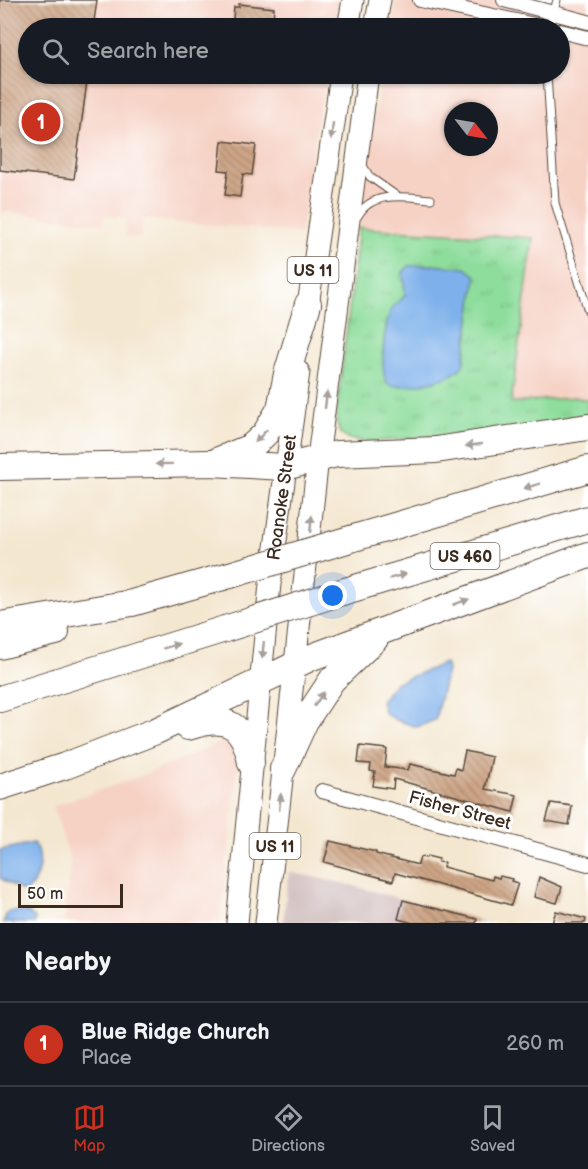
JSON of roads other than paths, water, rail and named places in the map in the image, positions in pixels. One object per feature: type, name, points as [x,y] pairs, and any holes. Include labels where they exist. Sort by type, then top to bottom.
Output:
[{"type":"highway","points":[[210,463],[251,447],[265,434],[280,409],[287,374],[308,304]]},
{"type":"highway","points":[[0,467],[210,463],[285,466],[337,454],[436,450],[588,427]]},
{"type":"highway","points":[[0,475],[39,466]]},
{"type":"highway","name":"US 460","points":[[0,646],[81,625],[132,603],[588,469]]},
{"type":"highway","name":"US 460","points":[[0,699],[342,592],[588,519]]},
{"type":"highway","points":[[1,786],[65,766],[156,730],[259,684],[295,665],[386,629],[588,555]]},
{"type":"highway","points":[[0,625],[132,603]]},
{"type":"highway","points":[[283,769],[305,721],[332,680],[386,629]]},
{"type":"highway","name":"US 460","points":[[0,686],[116,663]]},
{"type":"highway","points":[[156,730],[173,731],[209,720],[226,722],[242,735],[251,763]]},
{"type":"main road","points":[[350,18],[353,0]]},
{"type":"main road","points":[[377,18],[380,0]]},
{"type":"main road","name":"Roanoke Street","points":[[238,922],[259,684],[285,466],[339,84]]},
{"type":"main road","name":"Roanoke Street","points":[[266,923],[318,458],[367,84]]},
{"type":"street","points":[[420,0],[502,18]]},
{"type":"street","points":[[504,0],[555,6],[588,22]]},
{"type":"street","points":[[570,34],[588,38]]},
{"type":"street","name":"Fisher Street","points":[[322,792],[588,864]]},
{"type":"lane","points":[[548,84],[555,203],[588,311]]},
{"type":"lane","points":[[358,148],[362,165],[370,177],[397,196]]},
{"type":"lane","points":[[345,243],[361,209],[369,203],[397,196],[431,199]]},
{"type":"lane","points":[[579,282],[588,280]]},
{"type":"water","points":[[433,265],[466,268],[476,276],[464,363],[460,369],[442,379],[419,384],[389,385],[383,360],[385,336],[392,308],[405,295],[403,272],[409,266]]},
{"type":"water","points":[[445,663],[447,670],[435,720],[417,727],[396,720],[384,712],[381,701],[395,683]]},
{"type":"water","points":[[33,843],[39,854],[39,861],[34,882],[26,893],[0,878],[0,850]]},
{"type":"water","points":[[28,912],[35,918],[35,923],[3,923],[7,913]]},
{"type":"place","name":"Blue Ridge Church","points":[[41,122]]}]
